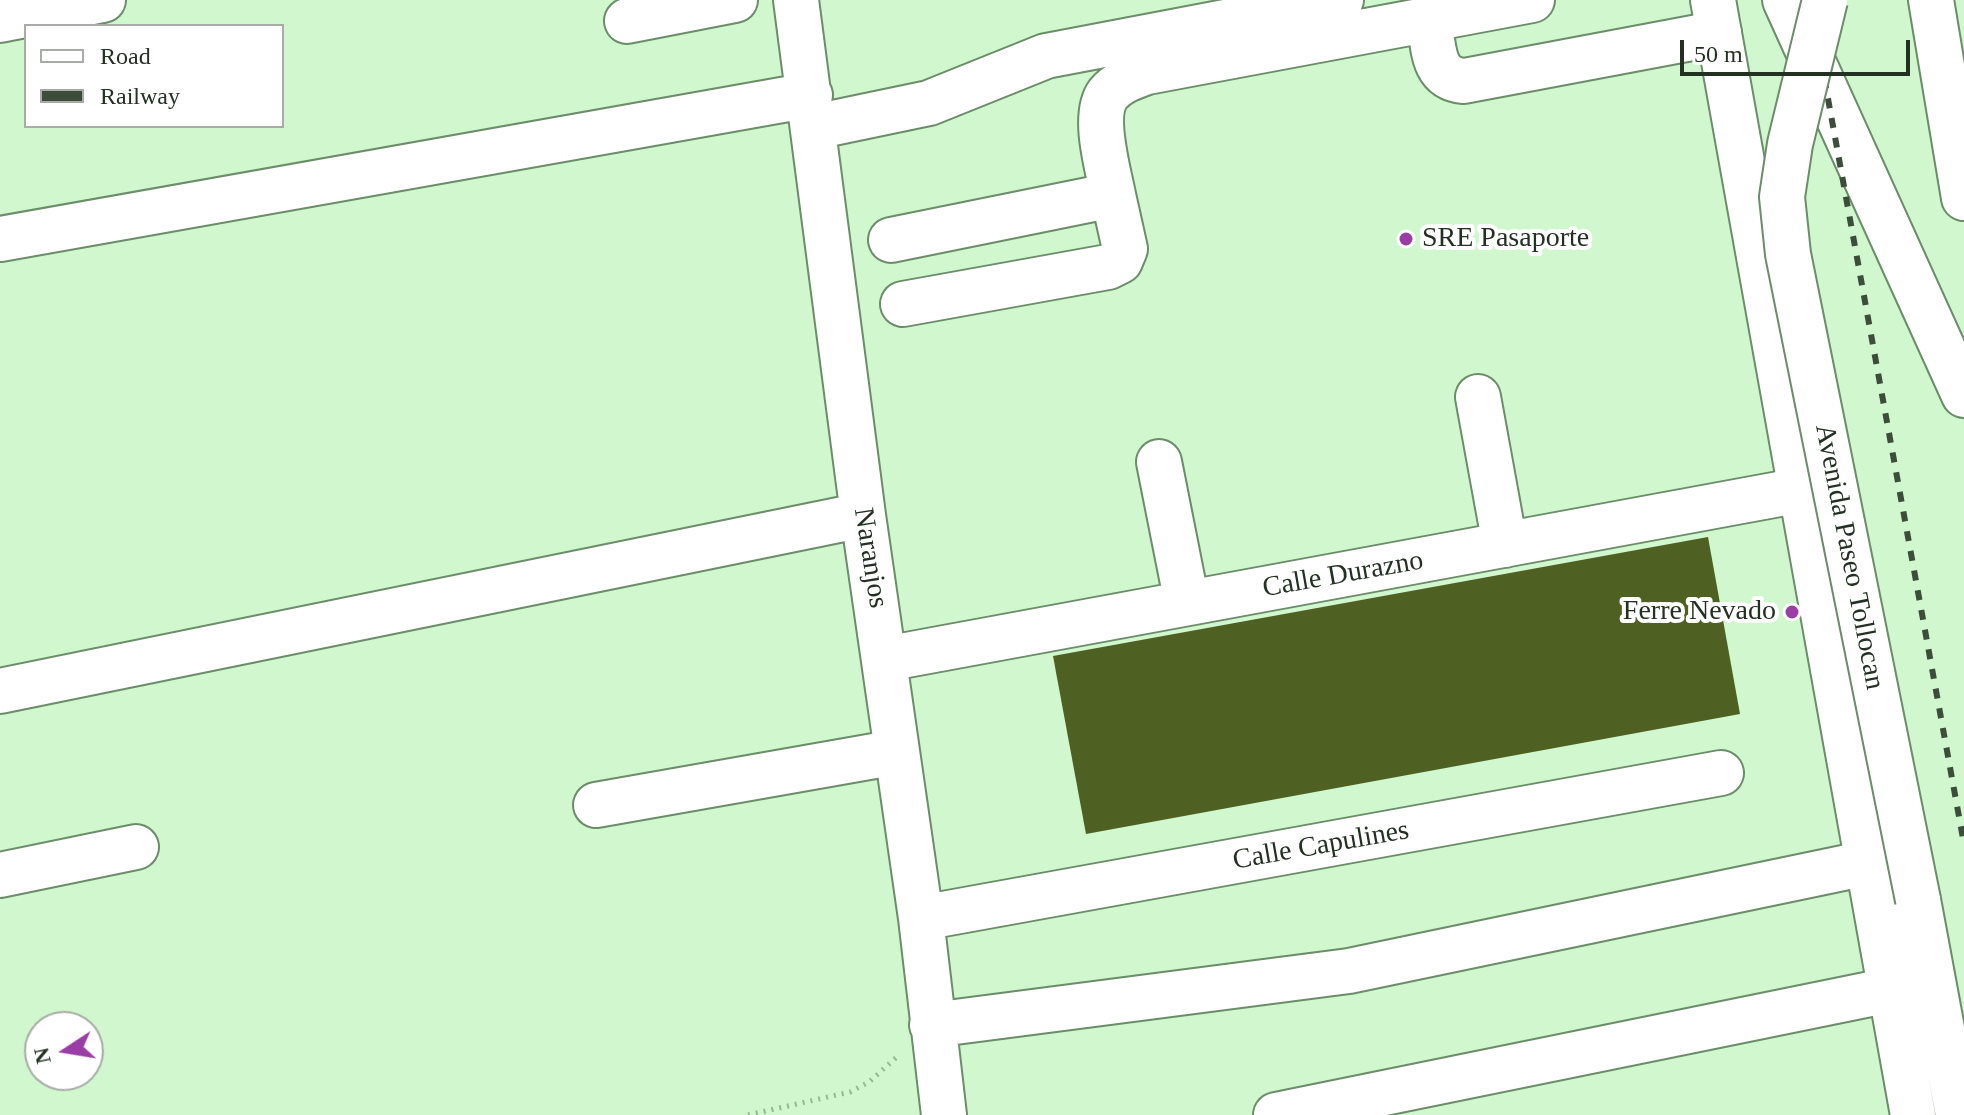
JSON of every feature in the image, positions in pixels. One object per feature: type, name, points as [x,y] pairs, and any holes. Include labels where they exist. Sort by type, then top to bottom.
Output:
[{"type":"main road","points":[[0,20],[103,0]]},
{"type":"main road","points":[[627,21],[735,0]]},
{"type":"main road","name":"Naranjos","points":[[796,0],[863,515],[921,918],[944,1115]]},
{"type":"main road","points":[[0,239],[812,111],[929,103],[1046,56],[1341,0]]},
{"type":"main road","points":[[903,304],[1108,267],[1120,261],[1125,249],[1100,120],[1107,96],[1123,81],[1147,72],[1532,0]]},
{"type":"main road","points":[[1785,0],[1964,395]]},
{"type":"main road","name":"Avenida Paseo Tollocan","points":[[1825,0],[1790,144],[1782,197],[1788,254],[1918,900],[1958,1115]]},
{"type":"main road","points":[[1931,0],[1964,198]]},
{"type":"main road","points":[[1429,17],[1437,63],[1442,74],[1452,80],[1464,81],[1716,17]]},
{"type":"main road","name":"Avenida Paseo Tollocan","points":[[1716,17],[1913,1115]]},
{"type":"main road","points":[[891,240],[1113,195]]},
{"type":"main road","points":[[1478,397],[1505,545]]},
{"type":"main road","points":[[1159,462],[1187,603]]},
{"type":"main road","name":"Calle Durazno","points":[[885,659],[1801,490]]},
{"type":"main road","points":[[0,691],[863,515]]},
{"type":"main road","points":[[596,805],[897,752]]},
{"type":"main road","name":"Calle Capulines","points":[[921,918],[1721,773]]},
{"type":"main road","points":[[0,875],[136,847]]},
{"type":"main road","points":[[932,1025],[1349,971],[1867,863]]},
{"type":"main road","points":[[1276,1115],[1890,990]]},
{"type":"path","points":[[748,1115],[850,1092],[869,1082],[932,1025]]},
{"type":"building","points":[[1708,537],[1740,714],[1086,834],[1053,656]]},
{"type":"railway","points":[[1810,0],[1964,844]]},
{"type":"place","name":"SRE Pasaporte","points":[[1406,239]]},
{"type":"place","name":"Ferre Nevado","points":[[1792,612]]}]
